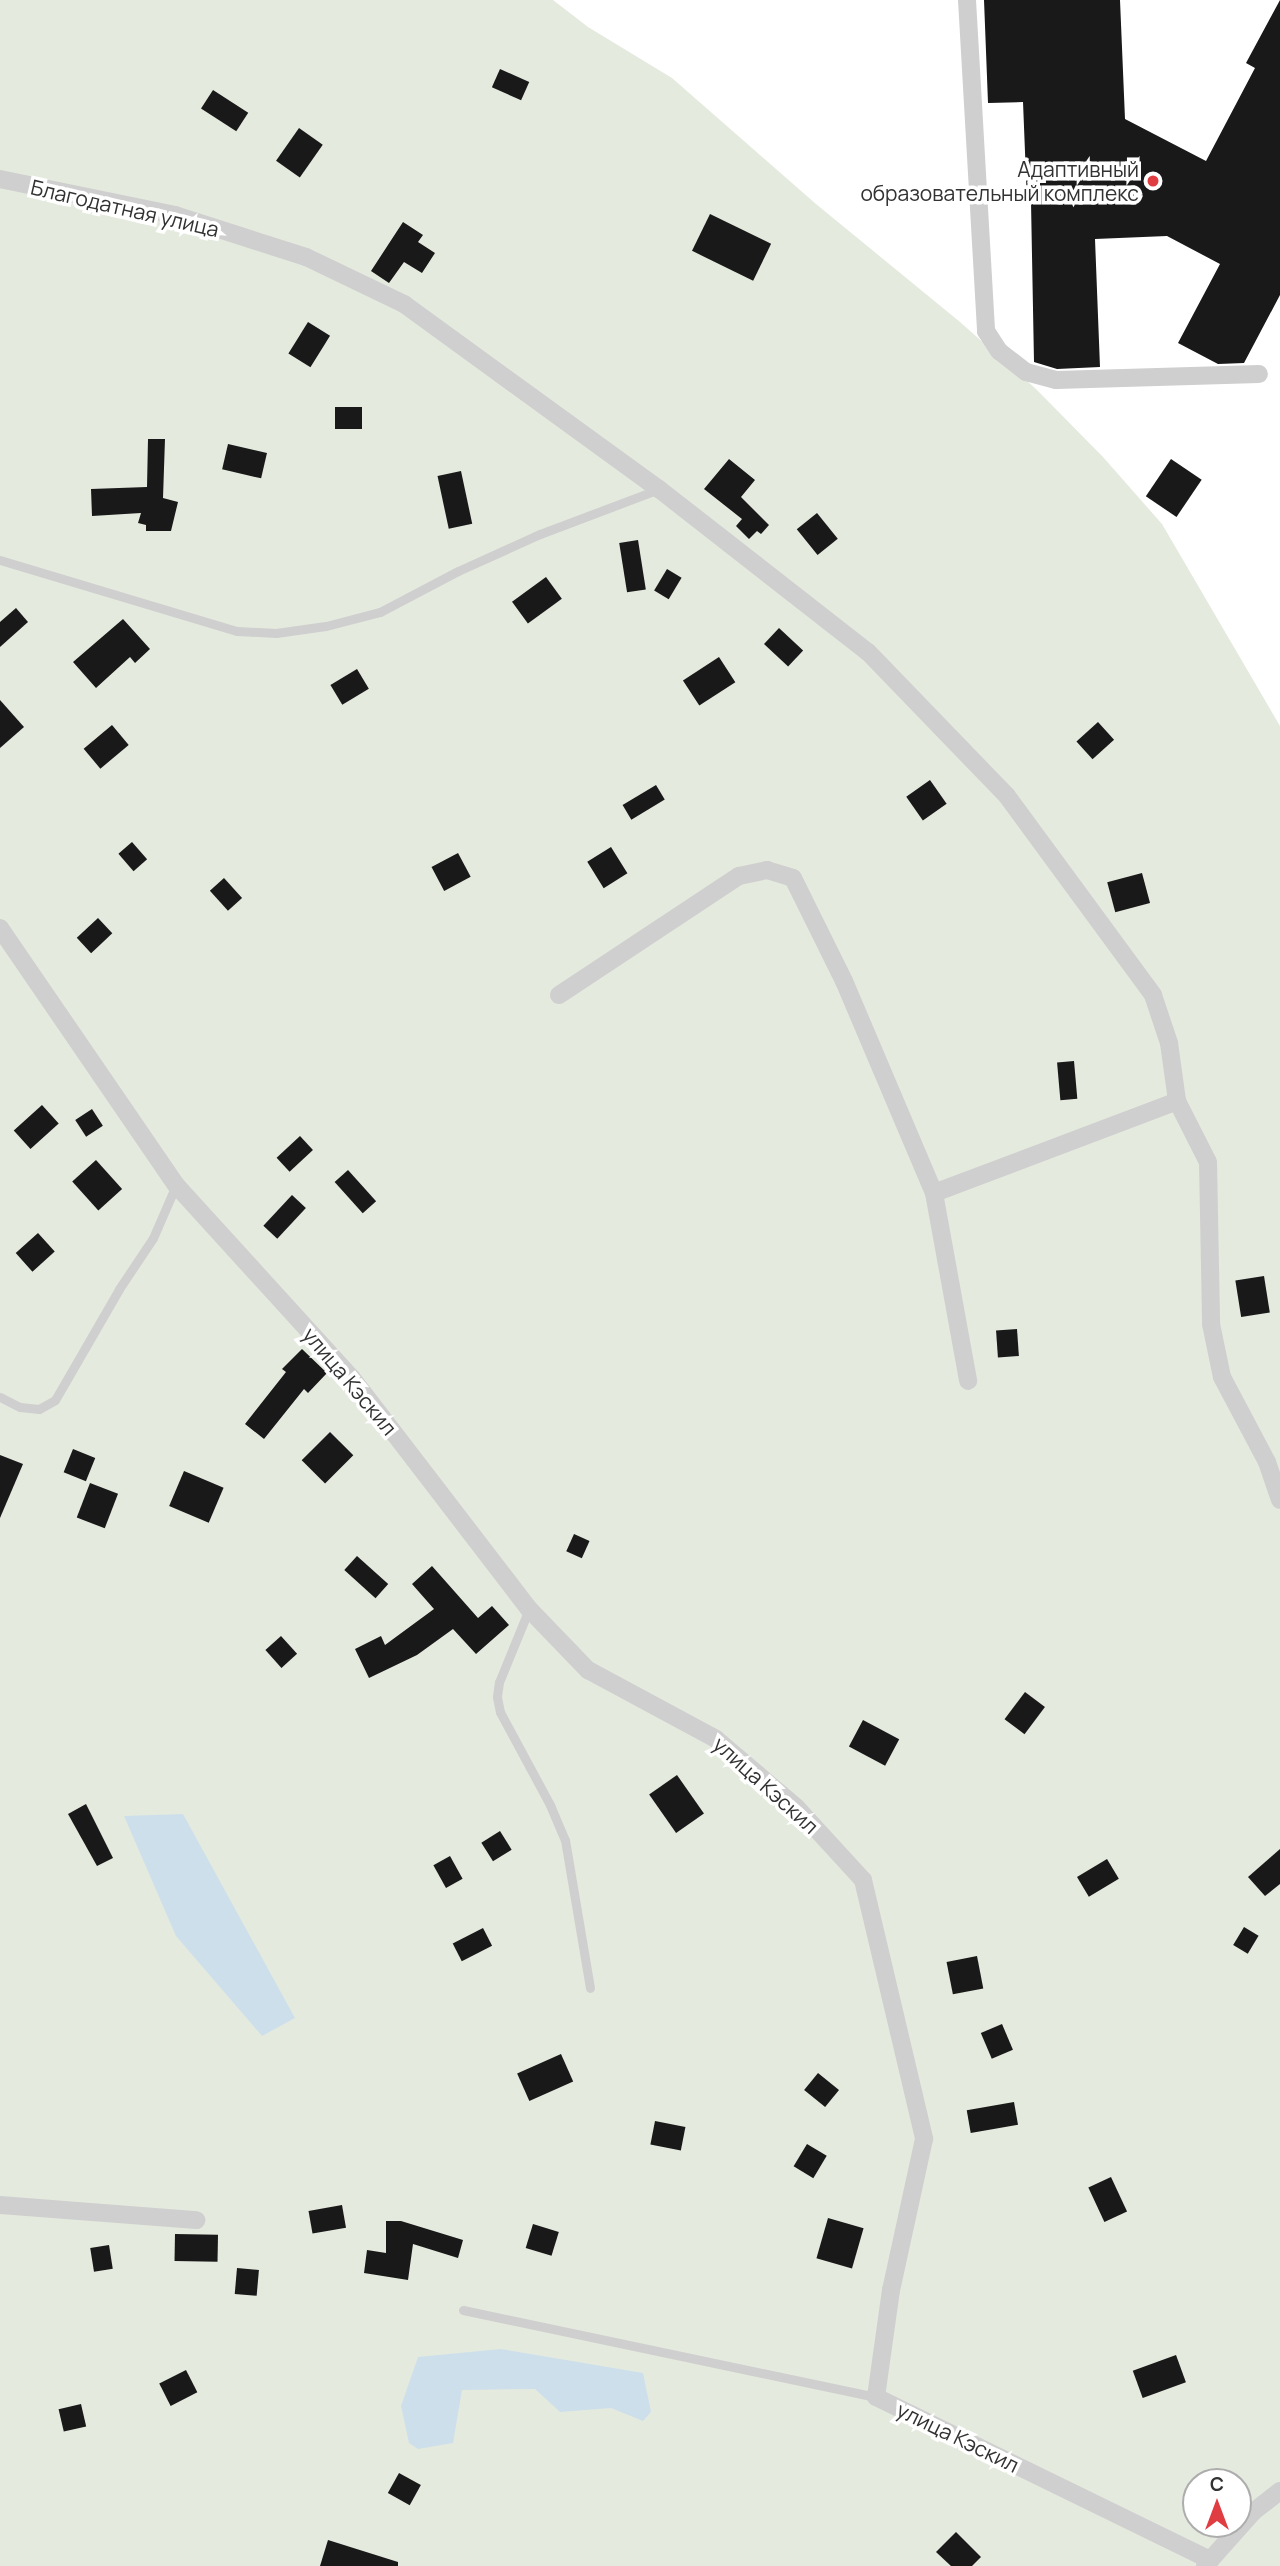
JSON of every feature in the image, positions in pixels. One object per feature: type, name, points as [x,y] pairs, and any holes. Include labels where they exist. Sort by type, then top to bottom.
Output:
[{"type":"street","points":[[967,0],[986,331],[999,351],[1026,372],[1056,380],[1259,374]]},
{"type":"street","name":"Благодатная улица","points":[[0,179],[175,215],[306,257],[404,304],[659,489],[868,652],[1007,796],[1153,995],[1169,1043],[1177,1101],[1208,1162],[1211,1324],[1222,1377],[1266,1462],[1280,1500]]},
{"type":"street","points":[[559,995],[739,876],[767,870],[793,878],[844,981],[934,1193],[968,1381]]},
{"type":"street","name":"улица Кэскил","points":[[0,928],[176,1185],[351,1377],[529,1609],[588,1670],[716,1739],[797,1808],[863,1880],[924,2139],[891,2290],[876,2397],[1207,2563]]},
{"type":"street","points":[[934,1193],[1177,1101]]},
{"type":"street","points":[[0,2205],[195,2220]]},
{"type":"street","points":[[1207,2563],[1253,2512],[1280,2491]]},
{"type":"lane","points":[[0,560],[237,631],[276,633],[326,626],[380,612],[458,571],[540,534],[659,489]]},
{"type":"lane","points":[[0,1397],[20,1407],[39,1409],[55,1400],[153,1238],[176,1185]]},
{"type":"lane","points":[[529,1609],[499,1682],[500,1712],[550,1805],[565,1840],[590,1988]]},
{"type":"lane","points":[[463,2310],[876,2397]]},
{"type":"shaded area","points":[[0,0],[553,0],[588,27],[672,78],[816,204],[960,322],[1036,389],[1103,457],[1162,524],[1280,726],[1280,2566],[0,2566]]},
{"type":"water","points":[[183,1814],[295,2018],[262,2036],[176,1936],[124,1816]]},
{"type":"water","points":[[501,2349],[643,2373],[651,2412],[643,2421],[611,2408],[560,2412],[535,2389],[462,2390],[453,2443],[418,2449],[409,2443],[401,2406],[418,2357]]},
{"type":"building","name":"Адаптивный образовательный комплекс","points":[[984,0],[1120,0],[1125,119],[1206,161],[1255,68],[1246,63],[1280,0],[1280,295],[1244,363],[1218,364],[1178,343],[1220,264],[1167,236],[1095,239],[1100,367],[1057,369],[1034,362],[1031,202],[1027,202],[1023,102],[988,103]]},
{"type":"building","points":[[500,69],[529,82],[521,100],[492,87]]},
{"type":"building","points":[[213,90],[248,113],[236,131],[201,108]]},
{"type":"building","points":[[299,128],[323,145],[300,177],[276,161]]},
{"type":"building","points":[[710,214],[771,244],[753,281],[692,251]]},
{"type":"building","points":[[403,222],[423,235],[418,242],[435,253],[422,273],[404,262],[389,283],[371,271]]},
{"type":"building","points":[[308,322],[330,336],[310,367],[288,353]]},
{"type":"building","points":[[335,407],[362,407],[362,429],[335,429]]},
{"type":"building","points":[[148,439],[165,439],[163,498],[178,502],[171,531],[146,531],[146,525],[138,523],[141,513],[92,516],[91,489],[147,487]]},
{"type":"building","points":[[228,444],[267,453],[261,478],[222,469]]},
{"type":"building","points":[[729,459],[755,480],[741,497],[769,525],[761,534],[757,531],[749,539],[736,526],[742,519],[704,489]]},
{"type":"building","points":[[1171,459],[1202,480],[1177,517],[1146,496]]},
{"type":"building","points":[[461,471],[472,524],[449,529],[438,476]]},
{"type":"building","points":[[817,513],[838,539],[818,555],[797,529]]},
{"type":"building","points":[[638,540],[646,589],[627,592],[619,543]]},
{"type":"building","points":[[667,569],[682,578],[669,599],[654,590]]},
{"type":"building","points":[[546,577],[562,599],[528,624],[512,602]]},
{"type":"building","points":[[16,608],[28,622],[0,647],[0,622]]},
{"type":"building","points":[[123,619],[150,649],[135,663],[130,657],[96,688],[73,662]]},
{"type":"building","points":[[779,628],[803,651],[788,667],[764,644]]},
{"type":"building","points":[[719,657],[735,682],[699,706],[683,680]]},
{"type":"building","points":[[357,669],[369,689],[342,705],[330,685]]},
{"type":"building","points":[[0,700],[24,727],[0,748]]},
{"type":"building","points":[[1098,722],[1114,740],[1093,759],[1076,741]]},
{"type":"building","points":[[112,725],[129,745],[100,769],[84,749]]},
{"type":"building","points":[[930,780],[947,804],[923,820],[906,797]]},
{"type":"building","points":[[656,785],[665,800],[631,820],[623,805]]},
{"type":"building","points":[[132,842],[147,859],[134,871],[118,854]]},
{"type":"building","points":[[611,847],[627,873],[604,888],[587,862]]},
{"type":"building","points":[[458,853],[471,877],[444,891],[432,867]]},
{"type":"building","points":[[1142,873],[1150,903],[1115,912],[1107,882]]},
{"type":"building","points":[[224,878],[242,898],[228,911],[210,891]]},
{"type":"building","points":[[98,918],[112,933],[91,953],[77,938]]},
{"type":"building","points":[[1074,1061],[1077,1099],[1060,1100],[1057,1062]]},
{"type":"building","points":[[42,1105],[59,1124],[30,1149],[14,1130]]},
{"type":"building","points":[[92,1109],[103,1126],[86,1137],[75,1120]]},
{"type":"building","points":[[300,1136],[313,1150],[290,1172],[277,1158]]},
{"type":"building","points":[[96,1160],[122,1189],[98,1210],[72,1181]]},
{"type":"building","points":[[348,1170],[376,1201],[363,1213],[335,1182]]},
{"type":"building","points":[[292,1195],[306,1208],[277,1239],[263,1226]]},
{"type":"building","points":[[38,1233],[55,1252],[32,1272],[16,1253]]},
{"type":"building","points":[[1264,1276],[1270,1313],[1241,1317],[1235,1281]]},
{"type":"building","points":[[1017,1329],[1019,1356],[998,1357],[996,1330]]},
{"type":"building","points":[[302,1349],[327,1373],[308,1393],[304,1389],[264,1439],[245,1424],[286,1372],[282,1369]]},
{"type":"building","points":[[330,1432],[353,1455],[325,1484],[302,1460]]},
{"type":"building","points":[[73,1449],[95,1458],[86,1481],[64,1472]]},
{"type":"building","points":[[0,1455],[23,1464],[0,1518]]},
{"type":"building","points":[[184,1471],[224,1488],[209,1523],[169,1506]]},
{"type":"building","points":[[90,1483],[118,1494],[105,1528],[77,1518]]},
{"type":"building","points":[[574,1534],[590,1541],[582,1558],[566,1551]]},
{"type":"building","points":[[357,1556],[388,1584],[375,1598],[344,1570]]},
{"type":"building","points":[[432,1566],[478,1618],[492,1606],[509,1625],[476,1654],[453,1629],[417,1655],[369,1678],[355,1649],[381,1636],[385,1645],[434,1609],[412,1584]]},
{"type":"building","points":[[281,1636],[297,1654],[281,1668],[265,1650]]},
{"type":"building","points":[[1025,1692],[1045,1707],[1025,1734],[1005,1719]]},
{"type":"building","points":[[863,1720],[899,1739],[885,1766],[849,1746]]},
{"type":"building","points":[[677,1775],[704,1814],[676,1833],[649,1795]]},
{"type":"building","points":[[86,1804],[113,1858],[97,1866],[68,1814]]},
{"type":"building","points":[[500,1831],[512,1850],[493,1861],[481,1843]]},
{"type":"building","points":[[1280,1849],[1280,1884],[1265,1896],[1248,1877]]},
{"type":"building","points":[[450,1856],[463,1879],[446,1888],[433,1865]]},
{"type":"building","points":[[1107,1859],[1119,1879],[1089,1897],[1077,1877]]},
{"type":"building","points":[[1244,1927],[1259,1936],[1248,1954],[1233,1945]]},
{"type":"building","points":[[483,1928],[492,1946],[462,1961],[453,1943]]},
{"type":"building","points":[[977,1956],[983,1988],[953,1994],[947,1962]]},
{"type":"building","points":[[1002,2024],[1013,2050],[992,2059],[981,2033]]},
{"type":"building","points":[[561,2054],[573,2081],[529,2101],[517,2074]]},
{"type":"building","points":[[818,2073],[839,2090],[825,2107],[804,2090]]},
{"type":"building","points":[[1014,2102],[1018,2125],[971,2133],[967,2110]]},
{"type":"building","points":[[655,2121],[685,2127],[681,2150],[650,2145]]},
{"type":"building","points":[[807,2144],[827,2156],[813,2178],[794,2166]]},
{"type":"building","points":[[1111,2177],[1127,2211],[1104,2222],[1088,2188]]},
{"type":"building","points":[[342,2205],[346,2228],[313,2234],[309,2211]]},
{"type":"building","points":[[828,2218],[864,2228],[852,2269],[816,2258]]},
{"type":"building","points":[[386,2221],[401,2221],[463,2240],[458,2258],[413,2244],[408,2280],[364,2273],[367,2250],[386,2253]]},
{"type":"building","points":[[533,2224],[559,2232],[552,2256],[526,2248]]},
{"type":"building","points":[[175,2234],[218,2235],[218,2262],[175,2261]]},
{"type":"building","points":[[109,2245],[113,2269],[94,2272],[90,2248]]},
{"type":"building","points":[[237,2268],[259,2270],[257,2296],[235,2294]]},
{"type":"building","points":[[1176,2355],[1186,2382],[1143,2398],[1133,2371]]},
{"type":"building","points":[[186,2370],[197,2392],[171,2406],[159,2384]]},
{"type":"building","points":[[81,2404],[86,2426],[64,2432],[59,2409]]},
{"type":"building","points":[[399,2473],[421,2485],[410,2505],[388,2493]]},
{"type":"building","points":[[956,2532],[981,2557],[972,2566],[951,2566],[936,2552]]},
{"type":"building","points":[[328,2540],[398,2562],[398,2566],[320,2566]]},
{"type":"place","name":"Адаптивный образовательный комплекс","points":[[1153,181]]}]
